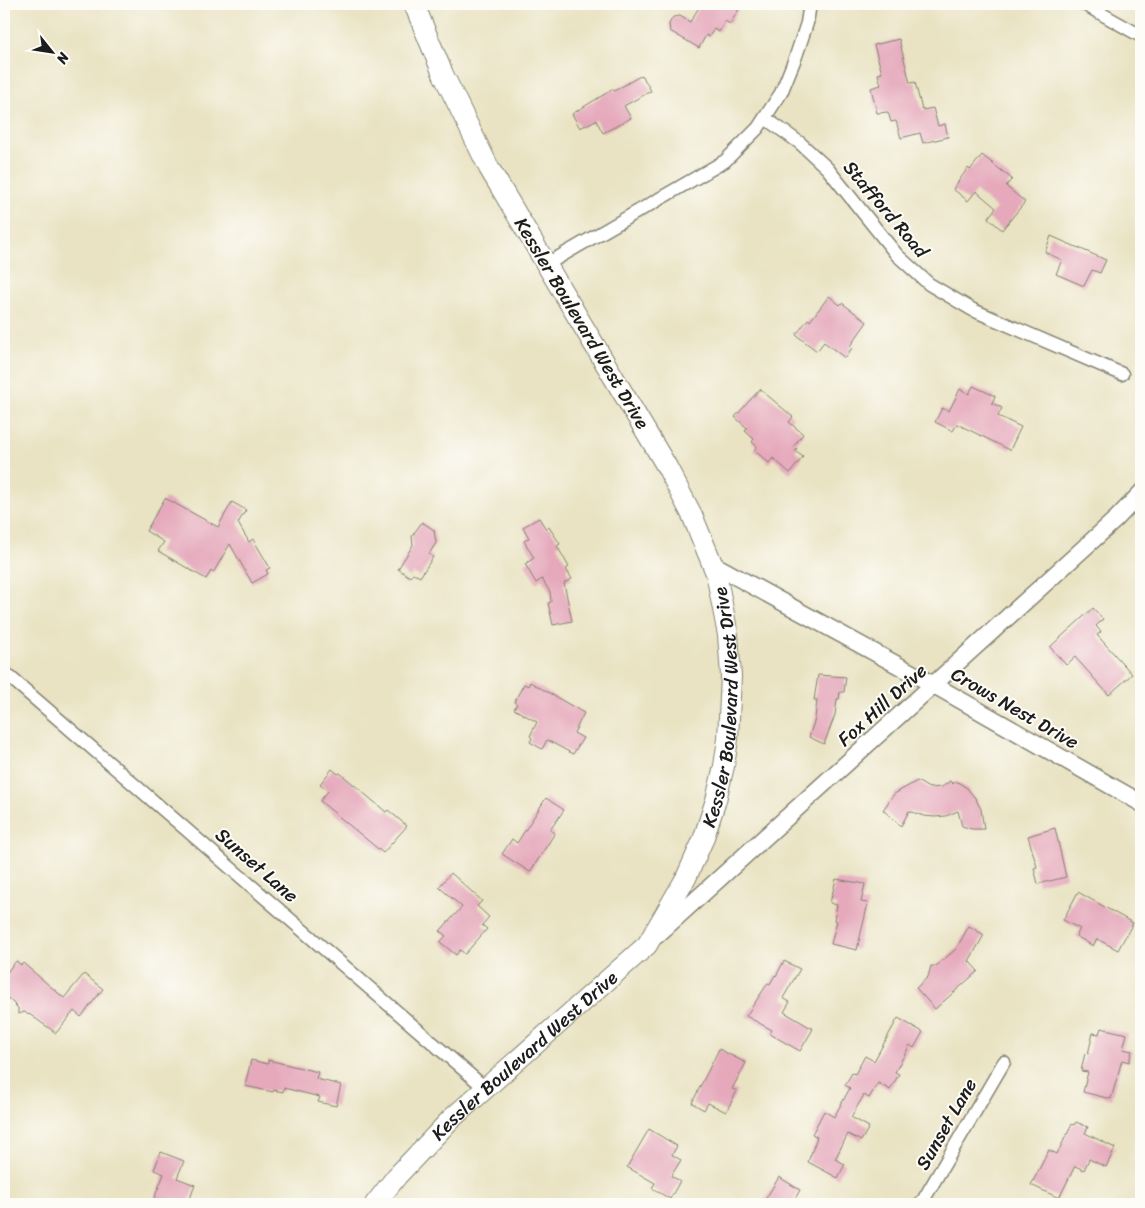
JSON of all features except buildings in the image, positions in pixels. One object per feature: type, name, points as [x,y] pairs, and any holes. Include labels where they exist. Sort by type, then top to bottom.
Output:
[{"type":"main road","name":"Kessler Boulevard West Drive","points":[[375,1204],[420,1150],[450,1120],[647,944],[692,866],[712,814],[724,766],[730,725],[731,676],[724,612],[718,580],[692,516],[667,467],[489,168],[432,49],[414,4]]},
{"type":"street","points":[[547,264],[725,161],[749,138],[765,118],[788,79],[807,23],[810,4]]},
{"type":"street","points":[[1084,4],[1141,36]]},
{"type":"street","name":"Stafford Road","points":[[765,118],[800,143],[827,168],[892,250],[929,284],[967,307],[1122,374]]},
{"type":"street","name":"Fox Hill Drive","points":[[647,944],[1116,519],[1141,493]]},
{"type":"street","name":"Crows Nest Drive","points":[[711,563],[934,685],[1141,803]]},
{"type":"street","name":"Sunset Lane","points":[[4,672],[486,1088]]},
{"type":"street","name":"Sunset Lane","points":[[921,1204],[1004,1062]]}]
